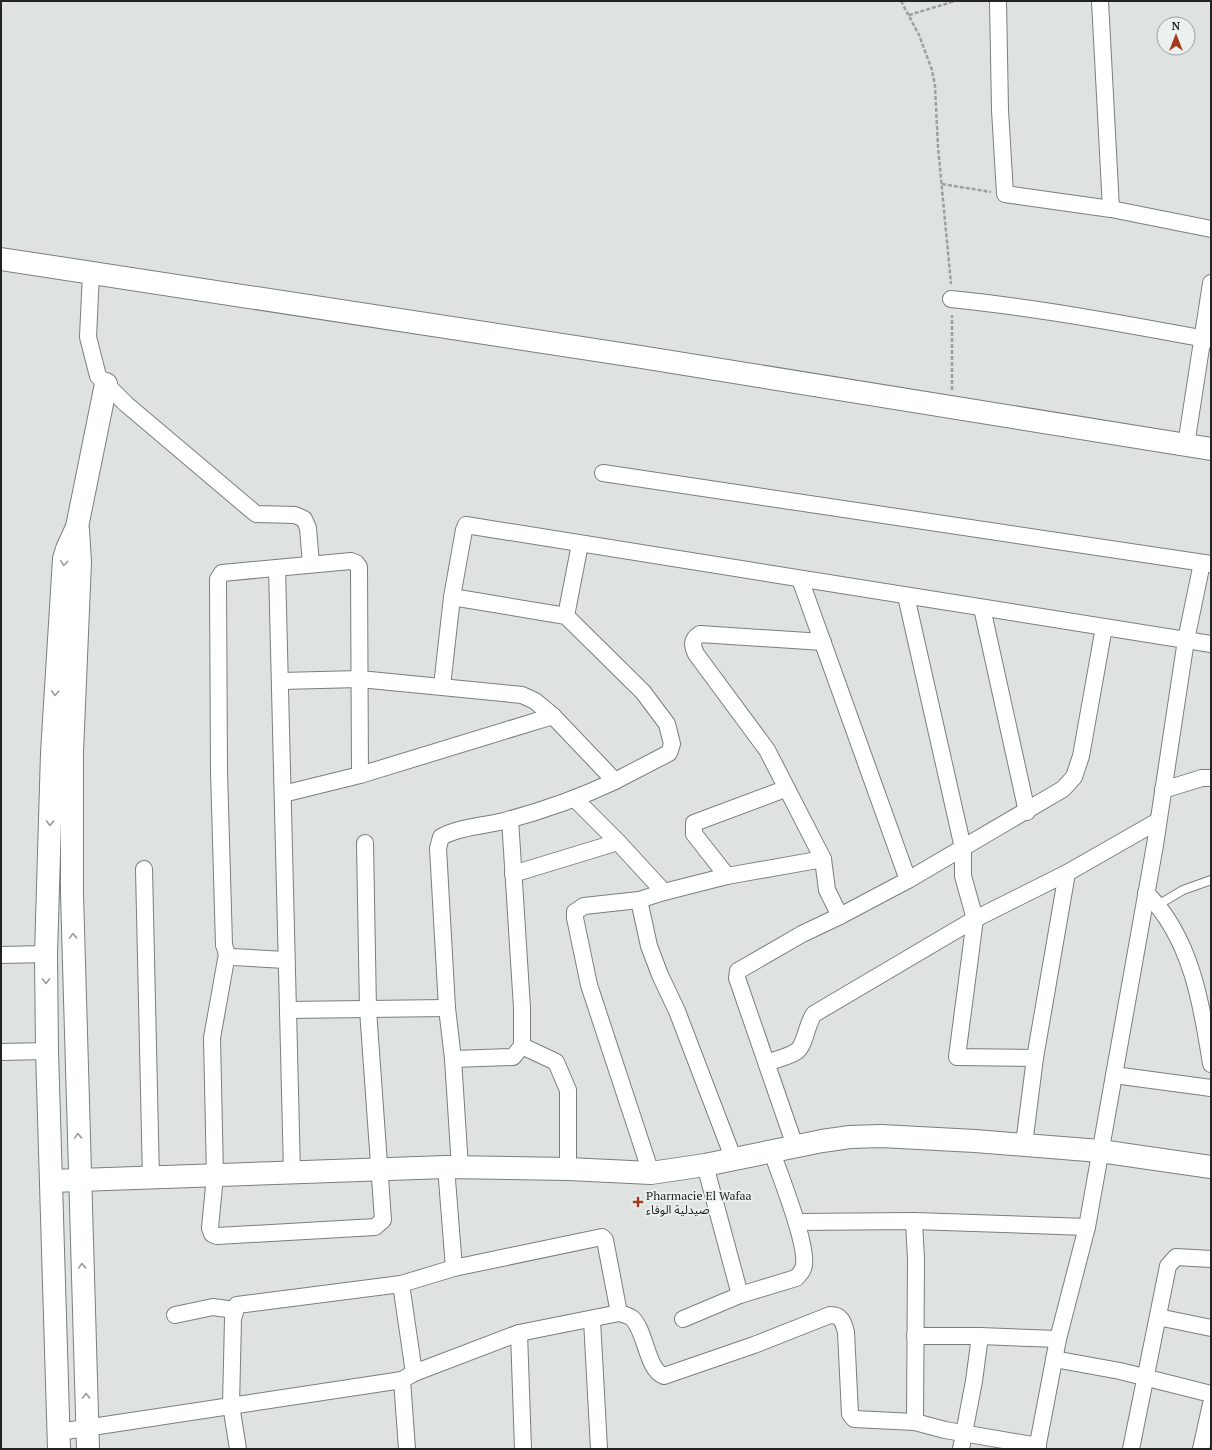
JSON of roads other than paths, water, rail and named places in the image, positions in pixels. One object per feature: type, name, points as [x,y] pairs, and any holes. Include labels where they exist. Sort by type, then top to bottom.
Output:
[{"type":"street","points":[[998,1],[1000,110],[1005,194],[1111,209],[1211,229]]},
{"type":"street","points":[[1100,1],[1111,209]]},
{"type":"street","points":[[1,259],[672,362],[1211,449]]},
{"type":"street","points":[[91,273],[88,337],[98,376],[126,404],[256,514],[295,515],[304,519],[308,528],[311,564]]},
{"type":"street","points":[[1186,445],[1207,339],[1211,283]]},
{"type":"street","points":[[951,299],[1016,306],[1082,316],[1207,339]]},
{"type":"street","points":[[106,384],[77,527],[64,559],[56,660],[46,954],[47,1051],[59,1440],[87,1439],[231,1405],[408,1376],[519,1333],[592,1320],[619,1313],[632,1318],[642,1334],[655,1368],[664,1376],[746,1348],[830,1315],[835,1315],[843,1321],[846,1332],[850,1414],[854,1419],[915,1422],[1038,1447],[1058,1340],[1087,1227],[1146,894],[1186,640],[1207,564],[603,473]]},
{"type":"street","points":[[442,686],[452,597],[466,525],[1211,644]]},
{"type":"street","points":[[77,527],[80,562],[72,752],[72,894],[87,1439]]},
{"type":"street","points":[[566,616],[580,544]]},
{"type":"street","points":[[360,775],[359,567],[356,563],[351,561],[222,573],[218,579],[219,771],[224,945],[227,954],[212,1038],[215,1176],[210,1228],[212,1234],[217,1236],[375,1227],[383,1220],[381,1169],[368,1010],[365,843]]},
{"type":"street","points":[[277,568],[281,681],[285,960],[288,1010],[292,1172]]},
{"type":"street","points":[[800,579],[908,880]]},
{"type":"street","points":[[906,596],[963,848],[963,876],[975,919],[957,1057],[1035,1058]]},
{"type":"street","points":[[452,597],[566,616],[643,692],[667,724],[671,735],[672,744],[669,753],[615,781],[575,799],[510,819],[450,832],[442,837],[439,842],[438,848],[447,1008],[453,1059],[454,1268]]},
{"type":"street","points":[[982,608],[1027,812]]},
{"type":"street","points":[[796,1146],[737,978],[738,971],[802,934],[840,916],[908,880],[1027,812],[1063,789],[1072,781],[1077,772],[1104,627]]},
{"type":"street","points":[[823,642],[700,634],[694,638],[692,644],[696,654],[767,750],[785,789],[823,859],[827,890],[840,916]]},
{"type":"street","points":[[281,681],[360,679],[442,686],[522,696],[535,701],[554,716],[615,781]]},
{"type":"street","points":[[283,794],[360,775],[554,716]]},
{"type":"street","points":[[1163,790],[1202,778],[1211,778]]},
{"type":"street","points":[[727,876],[694,834],[694,823],[785,789]]},
{"type":"street","points":[[575,799],[618,842],[664,892]]},
{"type":"street","points":[[453,1059],[513,1057],[522,1046],[522,1008],[510,819]]},
{"type":"street","points":[[767,1063],[797,1051],[801,1046],[810,1020],[814,1014],[975,919],[1067,873],[1158,821]]},
{"type":"street","points":[[513,874],[618,842]]},
{"type":"street","points":[[650,1173],[589,985],[575,912],[584,906],[639,900],[727,876],[823,859]]},
{"type":"street","points":[[144,869],[151,1179]]},
{"type":"street","points":[[1024,1144],[1035,1058],[1067,873]]},
{"type":"street","points":[[1146,894],[1158,905],[1174,931],[1185,954],[1203,1014],[1211,1064]]},
{"type":"street","points":[[639,900],[649,946],[660,975],[677,1011],[734,1160]]},
{"type":"street","points":[[1,955],[46,954]]},
{"type":"street","points":[[227,954],[232,957],[285,960]]},
{"type":"street","points":[[288,1010],[447,1008]]},
{"type":"street","points":[[522,1046],[556,1062],[568,1090],[568,1169]]},
{"type":"street","points":[[1,1052],[47,1051]]},
{"type":"street","points":[[1114,1074],[1211,1088]]},
{"type":"street","points":[[51,1181],[151,1179],[381,1169],[453,1168],[568,1169],[650,1173],[734,1160],[796,1146],[850,1137],[881,1136],[1024,1144],[1100,1151],[1211,1167]]},
{"type":"street","points":[[683,1319],[740,1295],[796,1278],[801,1272],[804,1256],[796,1222],[772,1152]]},
{"type":"street","points":[[705,1165],[740,1295]]},
{"type":"street","points":[[796,1222],[914,1221],[1087,1227]]},
{"type":"street","points":[[914,1221],[916,1259],[915,1422]]},
{"type":"street","points":[[238,1449],[231,1405],[234,1310],[237,1305],[400,1284],[454,1268],[602,1237],[604,1240],[619,1313]]},
{"type":"street","points":[[1131,1449],[1166,1273],[1172,1260],[1176,1257],[1184,1256],[1211,1259]]},
{"type":"street","points":[[400,1284],[408,1376],[406,1449]]},
{"type":"street","points":[[175,1315],[213,1307],[234,1310]]},
{"type":"street","points":[[1158,1317],[1211,1328]]},
{"type":"street","points":[[592,1320],[599,1449]]},
{"type":"street","points":[[519,1333],[523,1449]]},
{"type":"street","points":[[915,1336],[980,1336],[1058,1340]]},
{"type":"street","points":[[961,1449],[965,1433],[980,1336]]},
{"type":"street","points":[[1054,1359],[1120,1371],[1211,1394]]},
{"type":"street","points":[[1201,1449],[1211,1404]]},
{"type":"lane","points":[[1158,905],[1183,890],[1211,880]]},
{"type":"place","name":"Pharmacie El Wafaa صيدلية الوفاء","points":[[638,1202]]}]
